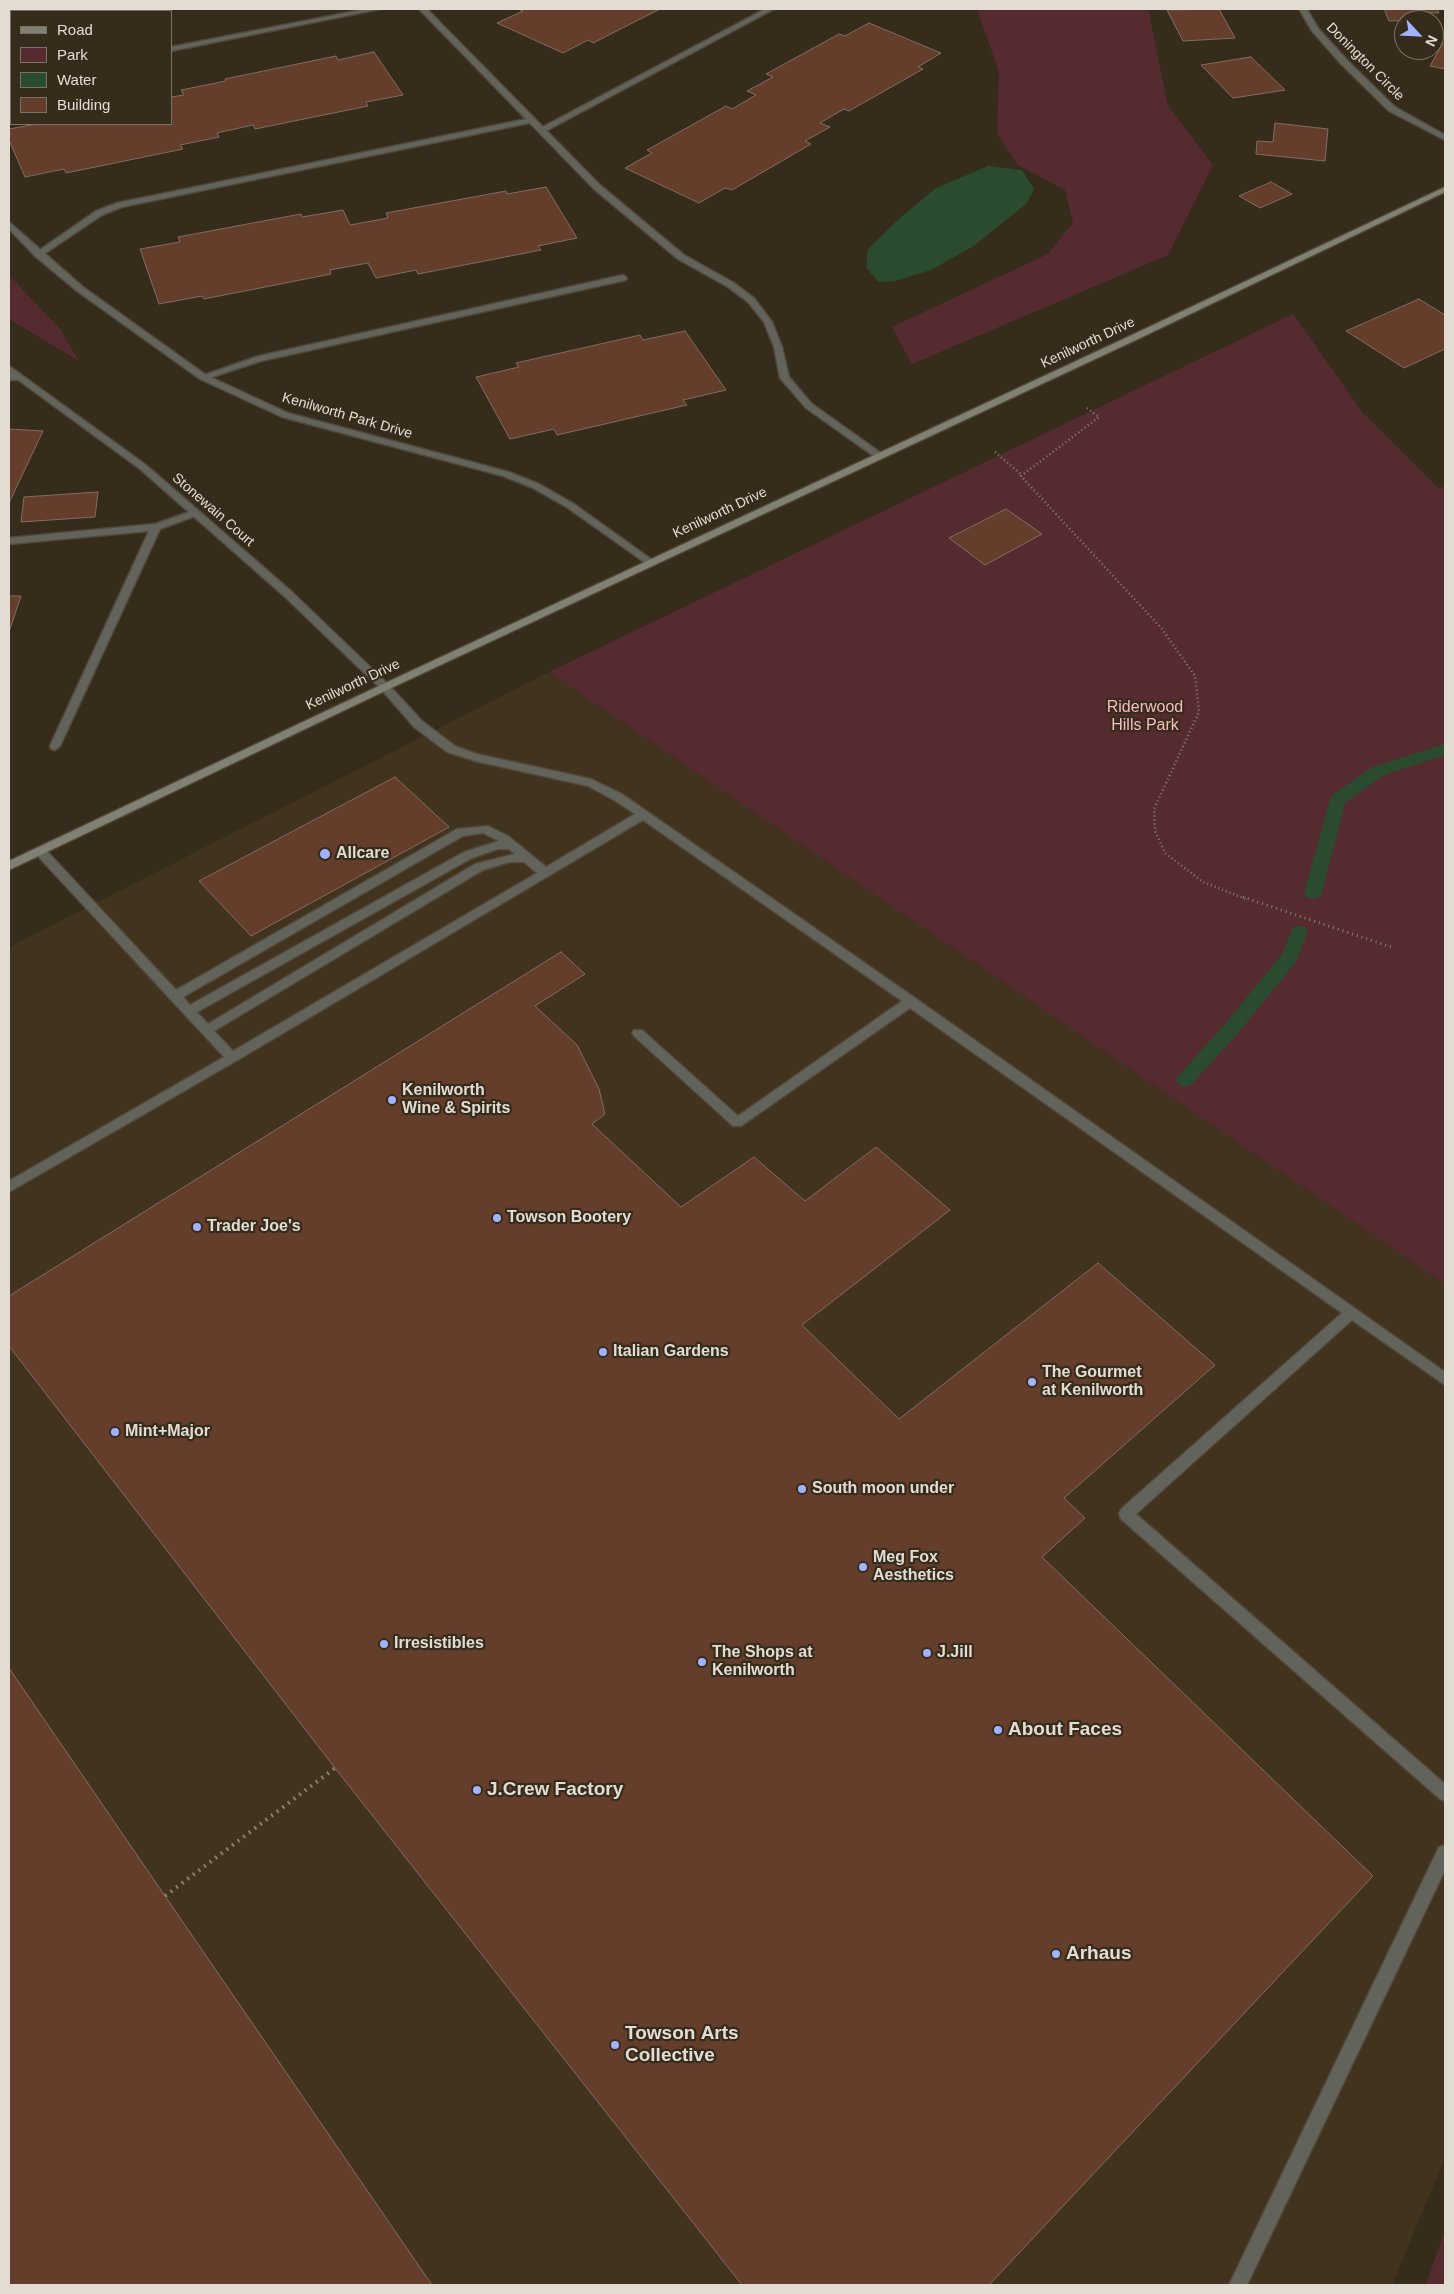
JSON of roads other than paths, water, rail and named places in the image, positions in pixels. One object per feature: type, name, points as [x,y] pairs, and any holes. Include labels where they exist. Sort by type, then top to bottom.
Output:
[{"type":"street","points":[[172,49],[376,9]]},
{"type":"street","points":[[423,9],[597,187],[681,257],[731,285],[751,300],[768,322],[778,347],[785,378],[809,406],[878,455]]},
{"type":"street","points":[[542,130],[770,9]]},
{"type":"street","name":"Donington Circle","points":[[1303,9],[1314,29],[1344,62],[1392,109],[1445,138]]},
{"type":"street","points":[[38,254],[99,213],[120,205],[531,120]]},
{"type":"street","name":"Kenilworth Drive","points":[[9,866],[650,562],[1135,337],[1445,189]]},
{"type":"street","name":"Kenilworth Park Drive","points":[[9,225],[38,254],[80,290],[203,377],[285,415],[497,471],[536,486],[571,506],[650,562]]},
{"type":"street","points":[[203,377],[259,360],[623,278]]},
{"type":"street","name":"Stonewain Court","points":[[9,369],[143,467],[288,594],[385,687],[418,724],[451,748],[475,757],[591,783],[643,814],[1445,1379]]},
{"type":"street","points":[[9,377],[19,377]]},
{"type":"street","points":[[9,541],[156,527],[195,513]]},
{"type":"street","points":[[55,746],[156,527]]},
{"type":"street","points":[[9,1187],[546,874],[643,814]]},
{"type":"street","points":[[175,996],[461,832],[484,829],[504,839],[546,874]]},
{"type":"street","points":[[189,1011],[468,855],[497,845],[511,845]]},
{"type":"street","points":[[40,851],[232,1058]]},
{"type":"street","points":[[207,1030],[479,867],[510,858],[528,858]]},
{"type":"street","points":[[638,1033],[737,1123],[910,1001]]},
{"type":"street","points":[[1351,1313],[1126,1514],[1445,1794]]},
{"type":"street","points":[[1238,2285],[1445,1853]]},
{"type":"water","points":[[988,166],[1022,170],[1034,189],[1027,203],[974,246],[931,270],[895,281],[878,282],[866,267],[868,249],[901,217],[936,188]]},
{"type":"waterway","points":[[1313,893],[1320,872],[1337,800],[1378,771],[1445,749]]},
{"type":"waterway","points":[[1185,1080],[1232,1028],[1290,957],[1299,932]]},
{"type":"place","name":"Allcare","points":[[325,854]]},
{"type":"place","name":"Kenilworth Wine & Spirits","points":[[392,1100]]},
{"type":"place","name":"Towson Bootery","points":[[497,1218]]},
{"type":"place","name":"Trader Joe's","points":[[197,1227]]},
{"type":"place","name":"Italian Gardens","points":[[603,1352]]},
{"type":"place","name":"The Gourmet at Kenilworth","points":[[1032,1382]]},
{"type":"place","name":"Mint+Major","points":[[115,1432]]},
{"type":"place","name":"South moon under","points":[[802,1489]]},
{"type":"place","name":"Meg Fox Aesthetics","points":[[863,1567]]},
{"type":"place","name":"Irresistibles","points":[[384,1644]]},
{"type":"place","name":"J.Jill","points":[[927,1653]]},
{"type":"place","name":"The Shops at Kenilworth","points":[[702,1662]]},
{"type":"place","name":"About Faces","points":[[998,1730]]},
{"type":"place","name":"J.Crew Factory","points":[[477,1790]]},
{"type":"place","name":"Arhaus","points":[[1056,1954]]},
{"type":"place","name":"Towson Arts Collective","points":[[615,2045]]},
{"type":"park label","name":"Riderwood Hills Park","points":[[1145,717]]}]
